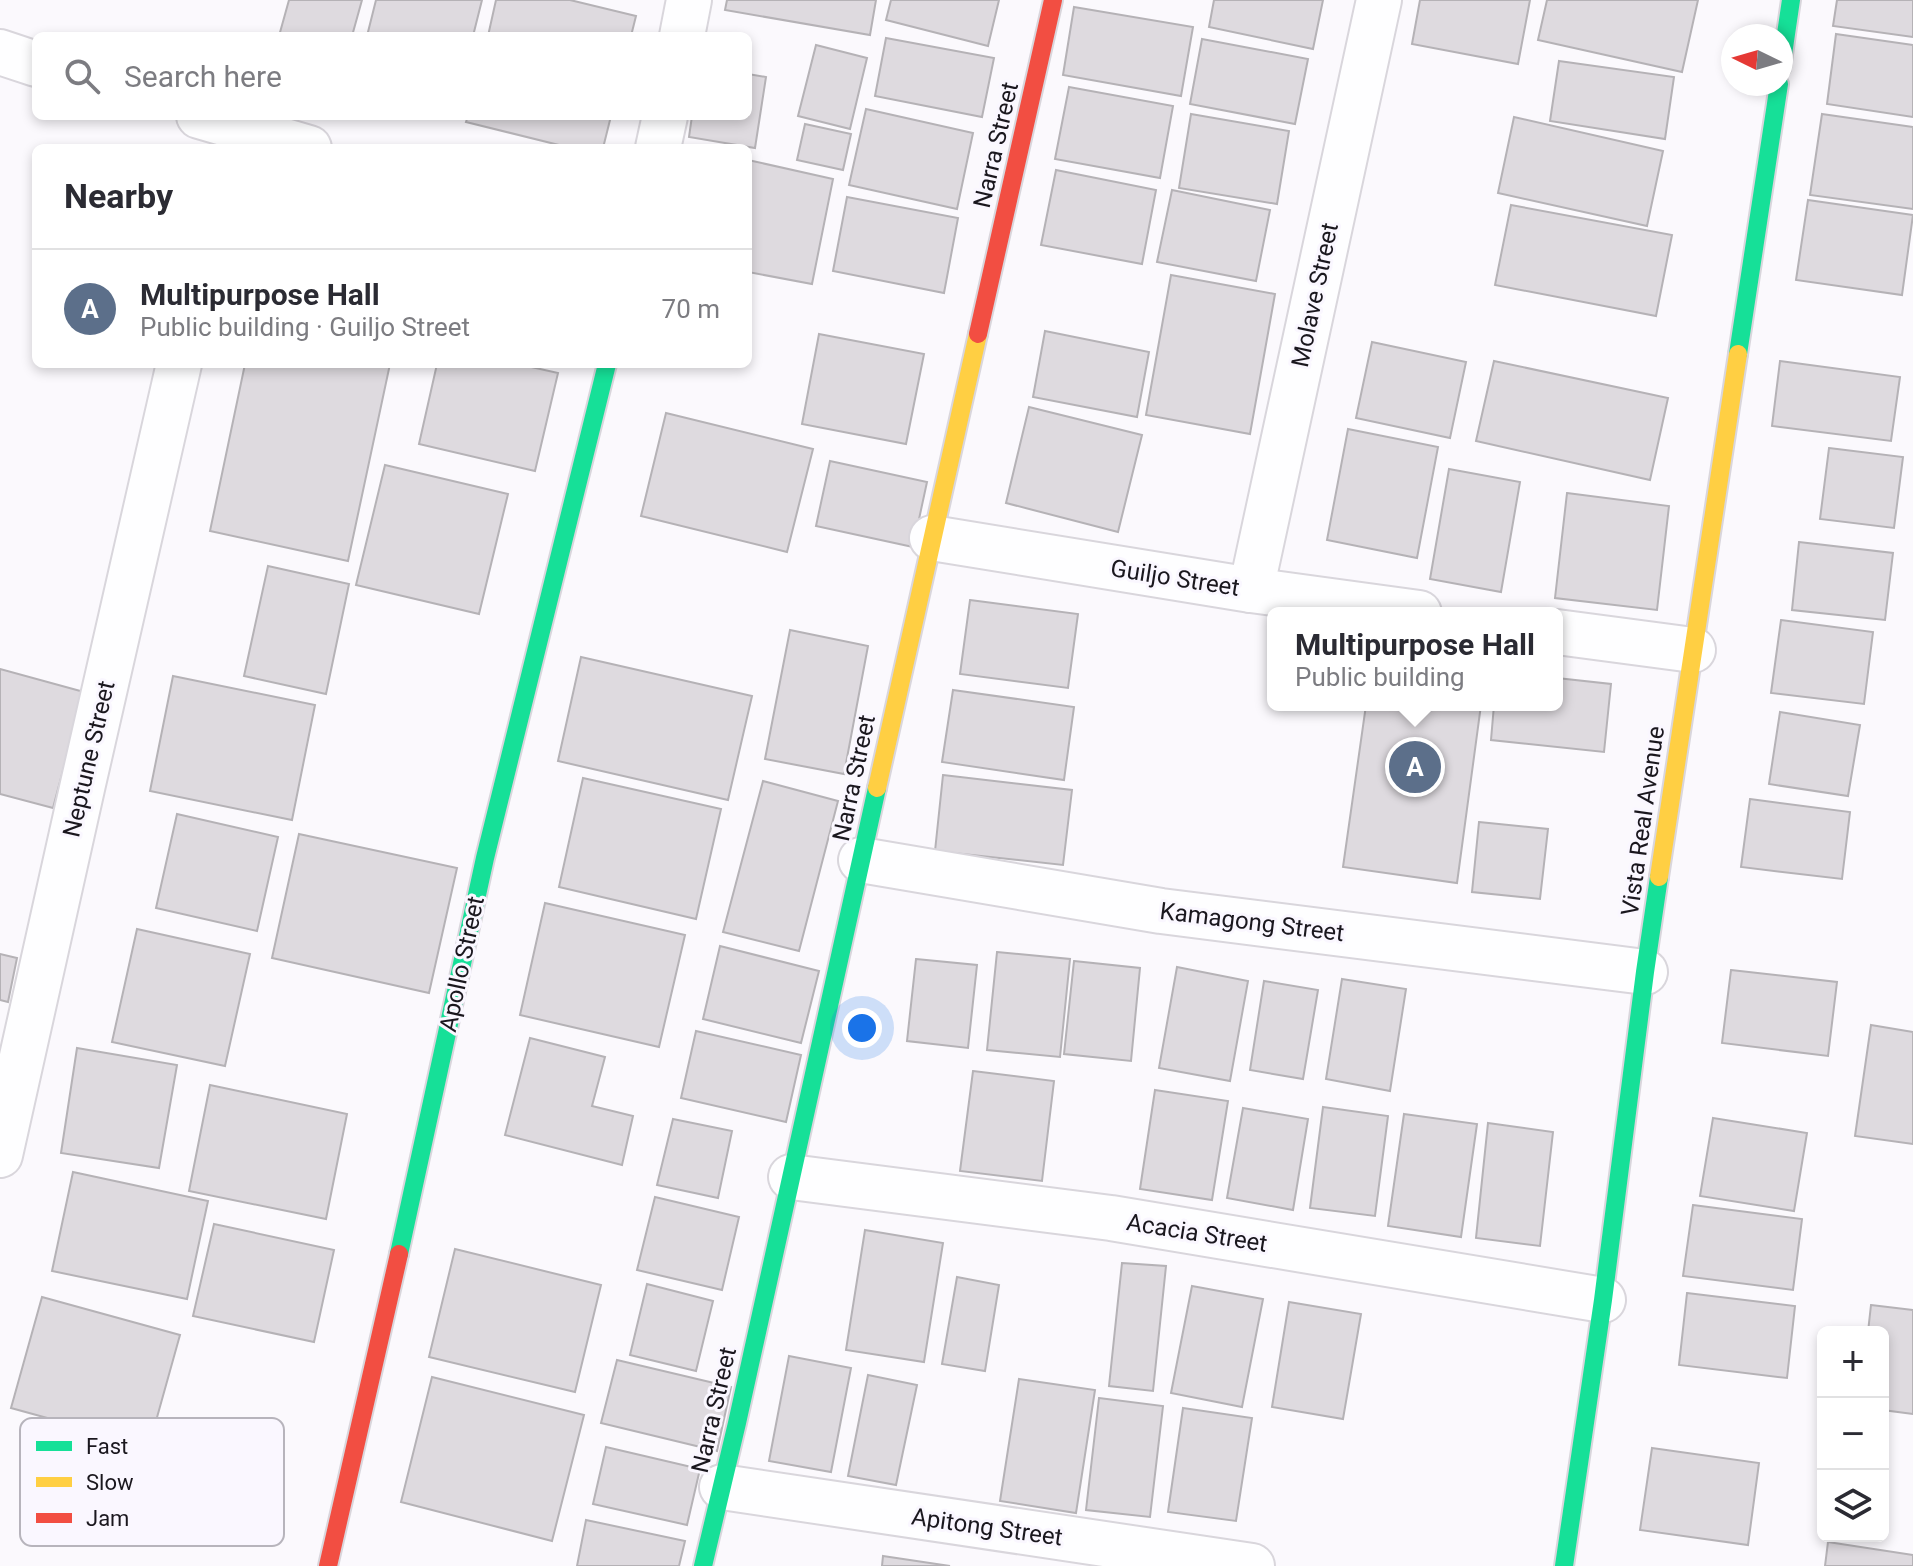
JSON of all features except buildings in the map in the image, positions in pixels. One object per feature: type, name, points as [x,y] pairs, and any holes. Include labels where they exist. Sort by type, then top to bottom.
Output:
[{"type":"street","points":[[683,32],[689,0]]},
{"type":"street","name":"Narra Street","points":[[703,1566],[1053,0]]},
{"type":"street","name":"Molave Street","points":[[1251,590],[1379,0]]},
{"type":"street","points":[[1787,24],[1791,0]]},
{"type":"street","points":[[0,52],[32,63]]},
{"type":"street","name":"Vista Real Avenue","points":[[1564,1566],[1603,1300],[1645,972],[1777,96]]},
{"type":"street","points":[[659,144],[664,120]]},
{"type":"street","points":[[221,130],[289,144]]},
{"type":"street","name":"Neptune Street","points":[[0,1155],[178,368]]},
{"type":"street","name":"Apollo Street","points":[[328,1566],[485,858],[606,368]]},
{"type":"street","name":"Guiljo Street","points":[[932,538],[1375,607]]},
{"type":"street","points":[[1563,633],[1693,650]]},
{"type":"street","name":"Kamagong Street","points":[[861,860],[1161,911],[1645,972]]},
{"type":"street","name":"Acacia Street","points":[[791,1177],[1111,1218],[1603,1300]]},
{"type":"street","name":"Apitong Street","points":[[722,1487],[1252,1566]]},
{"type":"traffic: fast","points":[[1787,24],[1791,0]]},
{"type":"traffic: fast","points":[[1738,354],[1777,96]]},
{"type":"traffic: fast","points":[[399,1254],[485,858],[606,368]]},
{"type":"traffic: fast","points":[[703,1566],[877,788]]},
{"type":"traffic: fast","points":[[1564,1566],[1659,877]]},
{"type":"traffic: slow","points":[[877,788],[978,334]]},
{"type":"traffic: slow","points":[[1659,877],[1738,354]]},
{"type":"traffic: jam","points":[[978,334],[1053,0]]},
{"type":"traffic: jam","points":[[328,1566],[399,1254]]},
{"type":"place","name":"Multipurpose Hall","points":[[1415,767]]}]
